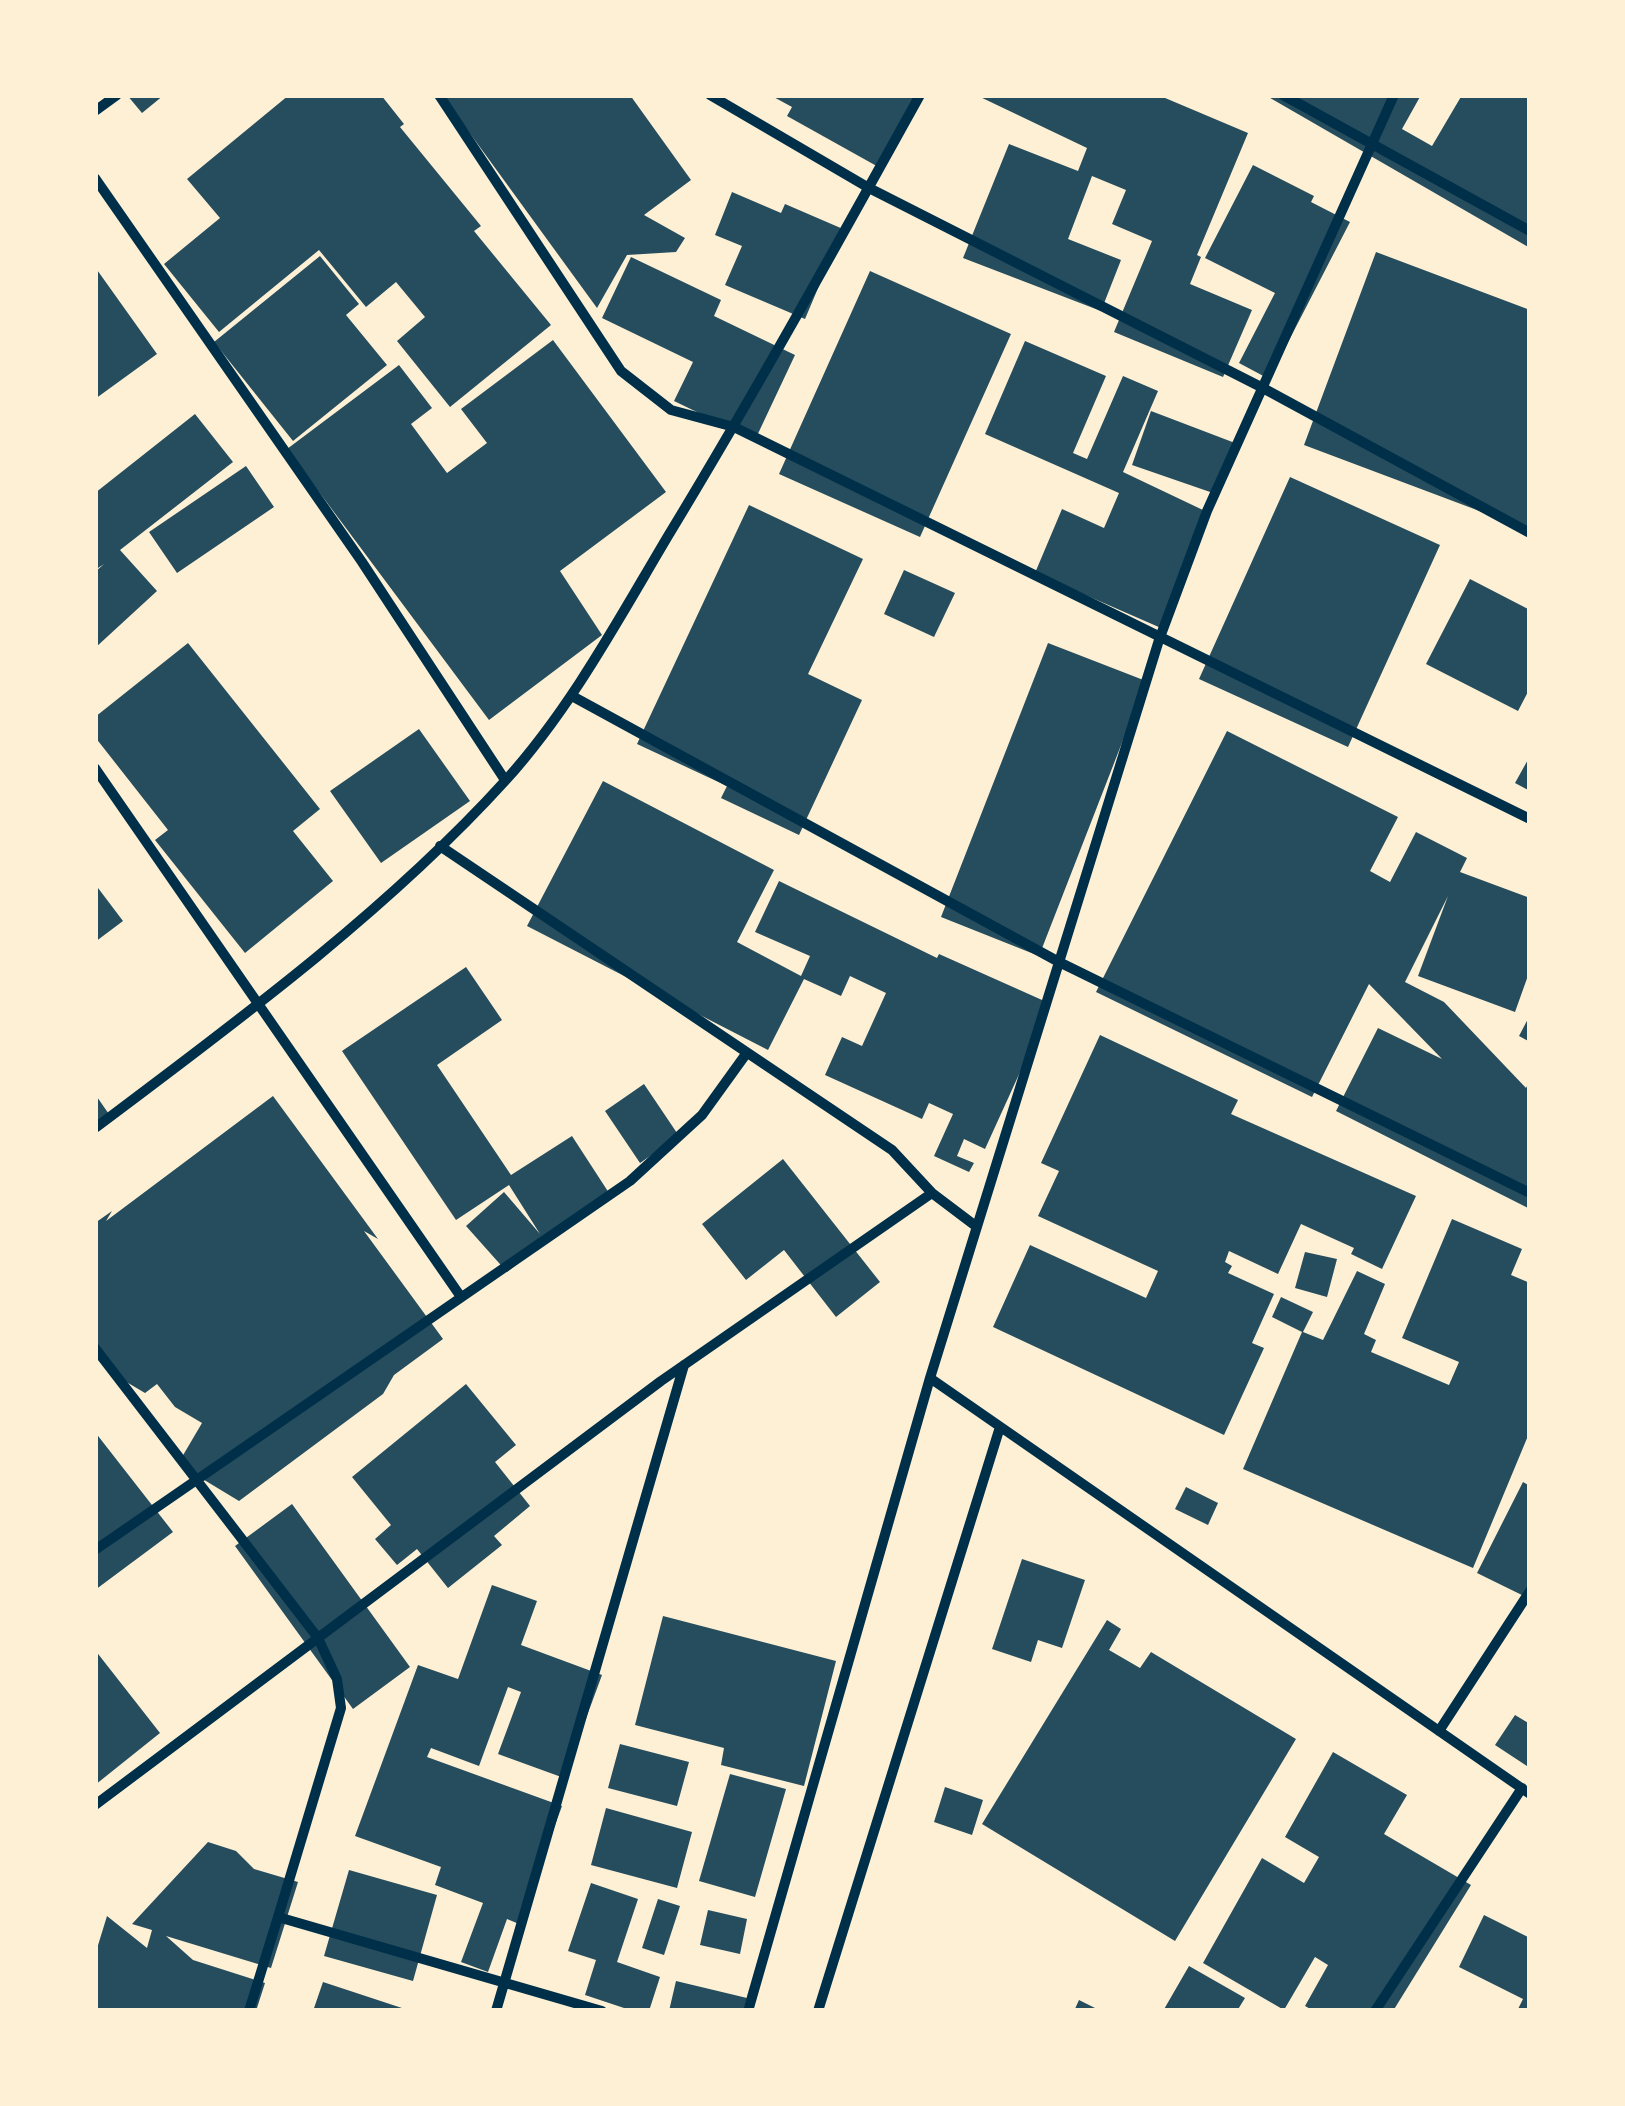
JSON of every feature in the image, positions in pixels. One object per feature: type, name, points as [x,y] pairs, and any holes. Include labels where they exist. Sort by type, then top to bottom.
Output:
[{"type":"street","points":[[95,111],[117,95]]},
{"type":"street","points":[[439,95],[621,371],[671,410],[734,427],[1159,640],[1327,717],[1530,819]]},
{"type":"street","points":[[710,95],[868,188],[1261,387],[1530,532]]},
{"type":"street","points":[[95,1128],[260,1004],[440,846],[506,780],[572,696],[734,427],[920,95]]},
{"type":"street","points":[[1283,95],[1530,231]]},
{"type":"street","points":[[748,2011],[930,1378],[1159,640],[1207,511],[1394,95]]},
{"type":"street","points":[[95,178],[362,562],[506,780]]},
{"type":"street","points":[[572,696],[1058,962],[1530,1193]]},
{"type":"street","points":[[95,768],[462,1296]]},
{"type":"street","points":[[440,846],[892,1150],[932,1192],[977,1226]]},
{"type":"street","points":[[95,1550],[630,1182],[702,1115],[746,1054]]},
{"type":"street","points":[[95,1805],[684,1365],[932,1192]]},
{"type":"street","points":[[95,1348],[318,1638],[337,1679],[340,1708],[250,2011]]},
{"type":"street","points":[[496,2011],[684,1365]]},
{"type":"street","points":[[930,1378],[1526,1791],[1375,2011]]},
{"type":"street","points":[[818,2011],[1000,1427]]},
{"type":"street","points":[[1440,1731],[1530,1591]]},
{"type":"street","points":[[278,1917],[602,2011]]},
{"type":"building","points":[[127,95],[164,95],[142,113]]},
{"type":"building","points":[[289,95],[381,95],[404,124],[400,127],[481,226],[474,231],[551,325],[450,407],[397,341],[425,317],[396,282],[366,307],[319,250],[219,332],[164,264],[220,218],[187,179]]},
{"type":"building","points":[[442,95],[630,95],[691,180],[644,215],[685,238],[676,252],[627,255],[597,308]]},
{"type":"building","points":[[770,95],[921,95],[882,169],[787,116],[792,107]]},
{"type":"building","points":[[976,95],[1158,95],[1248,133],[1197,255],[1201,257],[1190,284],[1252,310],[1223,377],[1114,332],[1152,241],[1112,224],[1126,190],[1092,176],[1068,239],[1121,260],[1101,311],[963,258],[1009,144],[1078,171],[1087,148]]},
{"type":"building","points":[[1265,95],[1421,95],[1402,129],[1432,146],[1462,95],[1530,95],[1530,248]]},
{"type":"building","points":[[1253,165],[1314,196],[1311,202],[1350,222],[1269,379],[1239,363],[1275,293],[1205,258]]},
{"type":"building","points":[[732,192],[781,213],[785,204],[843,229],[805,319],[725,285],[742,246],[715,235]]},
{"type":"building","points":[[1376,252],[1530,310],[1530,530],[1304,445]]},
{"type":"building","points":[[320,256],[359,304],[346,315],[387,365],[293,441],[214,342]]},
{"type":"building","points":[[631,257],[721,300],[714,316],[795,355],[755,440],[674,401],[693,362],[602,318]]},
{"type":"building","points":[[95,267],[157,354],[95,399]]},
{"type":"building","points":[[870,271],[1011,334],[920,537],[779,474]]},
{"type":"building","points":[[553,340],[666,492],[560,571],[602,635],[489,720],[287,449],[399,365],[432,408],[411,424],[447,473],[487,443],[461,409]]},
{"type":"building","points":[[1025,341],[1106,376],[1073,453],[1087,459],[1123,376],[1158,391],[1123,472],[1205,511],[1161,628],[1035,573],[1062,509],[1104,528],[1119,493],[985,434]]},
{"type":"building","points":[[1151,411],[1235,443],[1213,493],[1132,465]]},
{"type":"building","points":[[195,414],[233,462],[120,550],[157,591],[95,648],[95,572],[104,564],[95,570],[95,493]]},
{"type":"building","points":[[246,466],[274,507],[177,573],[149,532]]},
{"type":"building","points":[[1290,477],[1440,545],[1348,747],[1199,679]]},
{"type":"building","points":[[749,505],[863,559],[808,674],[862,700],[799,835],[721,798],[727,786],[637,744]]},
{"type":"building","points":[[904,570],[955,593],[934,637],[884,614]]},
{"type":"building","points":[[1470,579],[1530,610],[1530,688],[1518,711],[1426,664]]},
{"type":"building","points":[[188,643],[320,809],[293,831],[333,881],[245,953],[155,840],[168,830],[95,737],[95,717]]},
{"type":"building","points":[[1048,643],[1146,681],[1039,956],[941,917]]},
{"type":"building","points":[[419,729],[470,801],[381,863],[330,791]]},
{"type":"building","points":[[1227,731],[1398,817],[1370,871],[1390,882],[1416,832],[1467,858],[1460,872],[1530,898],[1530,970],[1515,1012],[1418,976],[1448,896],[1405,982],[1444,1002],[1526,1088],[1530,1080],[1530,1209],[1336,1111],[1378,1028],[1442,1059],[1369,984],[1312,1097],[1096,992]]},
{"type":"building","points":[[1530,756],[1530,791],[1515,783]]},
{"type":"building","points":[[603,781],[774,870],[737,942],[801,976],[810,956],[755,932],[779,881],[937,958],[939,954],[1051,1004],[985,1149],[964,1139],[957,1156],[974,1163],[969,1172],[934,1156],[953,1114],[929,1103],[922,1119],[825,1075],[842,1037],[862,1046],[886,993],[850,976],[841,996],[804,979],[768,1050],[527,926]]},
{"type":"building","points":[[95,884],[123,921],[95,942]]},
{"type":"building","points":[[466,967],[502,1020],[437,1065],[511,1175],[572,1136],[609,1193],[507,1272],[466,1226],[504,1192],[540,1234],[509,1185],[456,1220],[342,1051]]},
{"type":"building","points":[[1530,1015],[1530,1042],[1519,1036]]},
{"type":"building","points":[[1100,1035],[1238,1100],[1231,1114],[1416,1196],[1382,1269],[1351,1254],[1354,1248],[1301,1224],[1278,1274],[1229,1251],[1225,1262],[1232,1266],[1228,1273],[1274,1294],[1252,1343],[1264,1348],[1224,1435],[993,1327],[1030,1245],[1146,1298],[1158,1271],[1038,1216],[1059,1171],[1041,1163]]},
{"type":"building","points":[[644,1084],[679,1136],[640,1163],[605,1111]]},
{"type":"building","points":[[95,1094],[113,1120],[95,1133]]},
{"type":"building","points":[[273,1096],[378,1239],[364,1231],[443,1339],[394,1375],[383,1394],[239,1501],[196,1475],[182,1457],[202,1423],[175,1407],[157,1384],[145,1393],[118,1377],[95,1346],[95,1223],[112,1211],[106,1221]]},
{"type":"building","points":[[783,1159],[880,1282],[836,1317],[784,1250],[746,1280],[702,1224]]},
{"type":"building","points":[[1452,1219],[1522,1249],[1511,1275],[1530,1283],[1530,1431],[1473,1568],[1243,1469],[1302,1332],[1272,1317],[1281,1297],[1313,1312],[1303,1332],[1323,1340],[1357,1271],[1385,1284],[1364,1334],[1376,1340],[1371,1352],[1449,1385],[1459,1362],[1402,1338]]},
{"type":"building","points":[[1305,1252],[1337,1259],[1327,1297],[1295,1288]]},
{"type":"building","points":[[466,1384],[516,1445],[495,1462],[530,1506],[494,1536],[502,1545],[448,1588],[417,1549],[397,1565],[375,1539],[391,1525],[352,1477]]},
{"type":"building","points":[[95,1432],[173,1532],[95,1590]]},
{"type":"building","points":[[1523,1482],[1530,1486],[1530,1599],[1477,1573]]},
{"type":"building","points":[[1186,1487],[1218,1503],[1208,1525],[1175,1509]]},
{"type":"building","points":[[292,1504],[410,1667],[353,1709],[235,1546]]},
{"type":"building","points":[[1022,1559],[1085,1580],[1062,1648],[1038,1640],[1031,1662],[992,1649]]},
{"type":"building","points":[[492,1585],[537,1601],[521,1645],[602,1675],[564,1778],[498,1754],[521,1692],[508,1687],[479,1766],[431,1748],[427,1757],[562,1806],[519,1924],[507,1919],[488,1972],[461,1962],[483,1903],[435,1885],[441,1867],[355,1836],[418,1665],[458,1679]]},
{"type":"building","points":[[663,1616],[836,1661],[804,1786],[721,1765],[724,1748],[635,1725]]},
{"type":"building","points":[[1107,1620],[1121,1629],[1109,1650],[1140,1668],[1151,1652],[1296,1739],[1175,1941],[982,1824]]},
{"type":"building","points":[[95,1650],[160,1733],[95,1785]]},
{"type":"building","points":[[1515,1715],[1530,1724],[1530,1768],[1495,1745]]},
{"type":"building","points":[[620,1744],[689,1762],[677,1806],[608,1788]]},
{"type":"building","points":[[1333,1752],[1407,1795],[1384,1834],[1471,1885],[1393,2011],[1314,2011],[1305,2006],[1328,1965],[1315,1957],[1284,2010],[1203,1963],[1262,1858],[1304,1883],[1319,1857],[1285,1837]]},
{"type":"building","points":[[730,1774],[786,1789],[755,1897],[699,1881]]},
{"type":"building","points":[[945,1787],[983,1800],[972,1835],[934,1822]]},
{"type":"building","points":[[606,1808],[692,1832],[677,1888],[591,1865]]},
{"type":"building","points":[[208,1842],[236,1851],[254,1869],[298,1882],[271,1968],[166,1936],[193,1960],[265,1983],[256,2011],[95,2011],[95,1955],[107,1916],[147,1948],[152,1930],[132,1924]]},
{"type":"building","points":[[349,1870],[437,1895],[413,1981],[324,1956]]},
{"type":"building","points":[[591,1883],[638,1899],[617,1962],[660,1977],[649,2011],[633,2011],[585,1995],[596,1960],[568,1951]]},
{"type":"building","points":[[658,1899],[680,1906],[664,1955],[642,1948]]},
{"type":"building","points":[[708,1910],[747,1919],[740,1954],[700,1945]]},
{"type":"building","points":[[1484,1915],[1530,1938],[1530,2011],[1517,2011],[1523,1999],[1459,1967]]},
{"type":"building","points":[[1189,1966],[1245,1998],[1237,2011],[1163,2011]]},
{"type":"building","points":[[676,1981],[747,1998],[743,2011],[669,2011]]},
{"type":"building","points":[[323,1982],[408,2010],[408,2011],[313,2011]]},
{"type":"building","points":[[1079,2000],[1101,2011],[1074,2011]]}]
